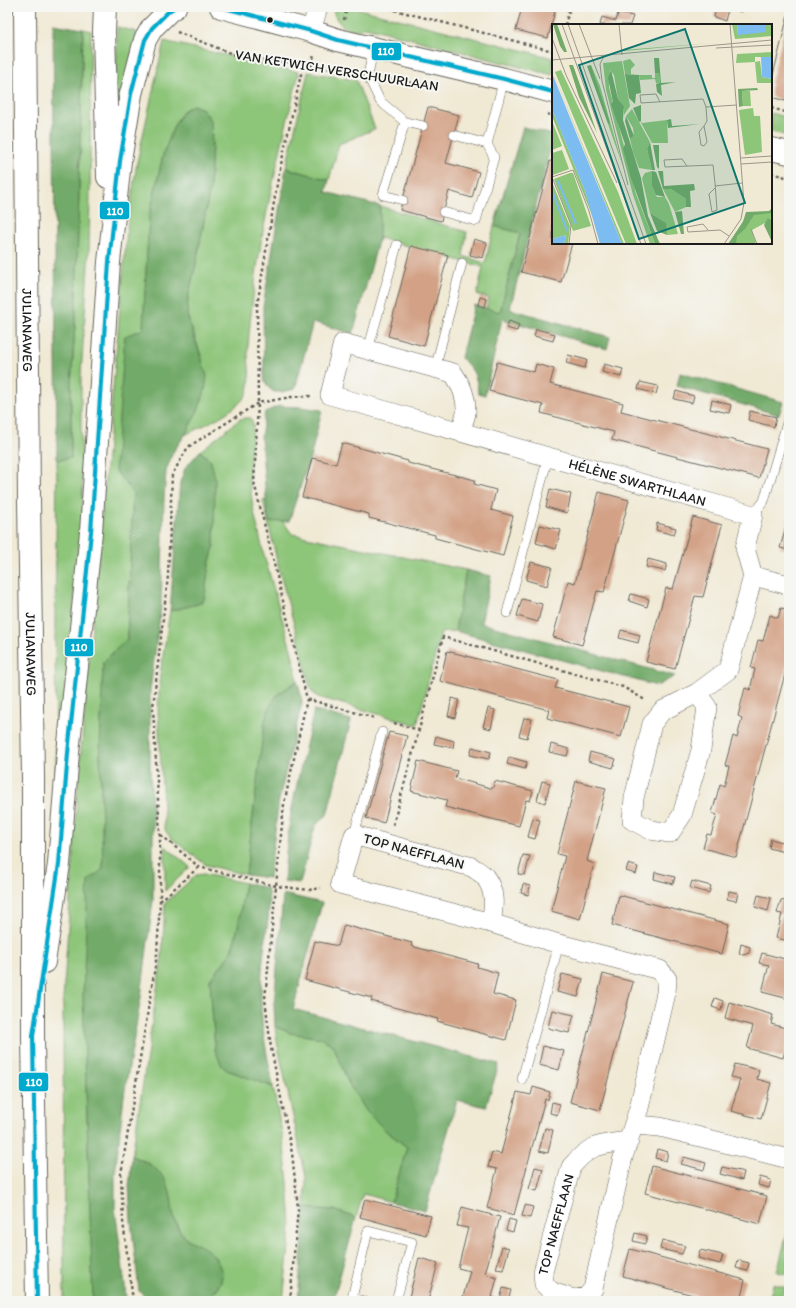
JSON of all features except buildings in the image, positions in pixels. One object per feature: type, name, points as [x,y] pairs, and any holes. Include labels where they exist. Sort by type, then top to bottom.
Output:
[{"type":"main road","name":"JULIANAWEG","points":[[25,7],[28,483],[33,777],[33,1036],[37,1301]]},
{"type":"main road","points":[[105,7],[104,40],[109,262]]},
{"type":"main road","points":[[33,1036],[59,864],[91,532],[109,262],[120,161],[131,94],[145,40],[156,24],[175,7]]},
{"type":"main road","name":"VAN KETWICH VERSCHUURLAAN","points":[[221,7],[373,49],[504,79],[552,92]]},
{"type":"main road","points":[[772,149],[789,153]]},
{"type":"street","points":[[312,32],[318,7]]},
{"type":"street","points":[[330,395],[343,343],[453,373],[460,384],[464,395],[466,412],[460,432]]},
{"type":"street","name":"HÉLÈNE SWARTHLAAN","points":[[330,395],[753,515]]},
{"type":"street","points":[[697,693],[707,707],[701,750],[682,815],[670,833],[651,830],[632,820],[634,798],[652,724],[662,711],[697,693],[728,670],[753,576],[745,548],[753,515]]},
{"type":"street","points":[[753,576],[789,585]]},
{"type":"street","name":"TOP NAEFFLAAN","points":[[491,923],[494,906],[491,889],[485,877],[472,867],[354,835],[340,884],[491,923],[559,944],[660,970],[667,979],[666,993],[632,1133],[623,1157],[593,1289],[586,1297],[574,1299],[552,1292],[544,1284],[543,1272],[571,1167],[580,1156],[596,1146],[632,1133],[660,1127],[789,1159]]},
{"type":"lane","points":[[373,49],[368,76],[380,100],[405,122],[423,126]]},
{"type":"lane","points":[[443,212],[476,221],[494,157],[487,144],[504,79]]},
{"type":"lane","points":[[403,200],[383,195],[405,122]]},
{"type":"lane","points":[[454,135],[487,144]]},
{"type":"lane","points":[[368,350],[397,244]]},
{"type":"lane","points":[[436,369],[462,263]]},
{"type":"lane","points":[[753,515],[764,501],[789,416]]},
{"type":"lane","points":[[507,613],[548,458]]},
{"type":"lane","points":[[354,835],[382,732]]},
{"type":"lane","points":[[522,1079],[559,944]]},
{"type":"lane","points":[[364,1301],[352,1298],[368,1231],[412,1242],[396,1301]]},
{"type":"path","points":[[342,24],[347,7]]},
{"type":"path","points":[[383,7],[552,51]]},
{"type":"path","points":[[565,24],[570,7]]},
{"type":"path","name":"VAN KETWICH VERSCHUURLAAN","points":[[156,24],[230,54],[250,59],[298,63],[430,86]]},
{"type":"path","points":[[290,1301],[298,1208],[292,1153],[271,1048],[266,999],[284,804],[307,699],[254,482],[258,403],[257,306],[278,178],[302,70]]},
{"type":"path","points":[[772,108],[789,113]]},
{"type":"path","points":[[546,114],[552,116]]},
{"type":"path","points":[[772,173],[789,178]]},
{"type":"path","points":[[132,1301],[124,1221],[122,1174],[157,955],[160,901],[160,835],[153,707],[168,576],[172,475],[188,446],[258,403],[291,397],[330,395]]},
{"type":"path","points":[[388,844],[443,637],[623,687],[662,711]]},
{"type":"path","points":[[307,699],[381,720]]},
{"type":"path","points":[[389,722],[419,730]]},
{"type":"path","points":[[160,835],[199,867],[276,886],[309,890],[340,884]]},
{"type":"path","points":[[160,901],[199,867]]},
{"type":"green space","points":[[333,7],[351,7],[552,58],[552,75],[366,27],[356,30],[345,28],[336,19]]},
{"type":"green space","points":[[53,24],[83,29],[76,310],[71,385],[71,458],[57,460]]},
{"type":"green space","points":[[117,27],[137,32],[116,135]]},
{"type":"green space","points":[[83,29],[91,31],[89,252],[81,375],[83,508],[56,787],[55,624],[57,460],[71,458],[71,385],[76,310]]},
{"type":"green space","points":[[164,41],[299,72],[285,128],[261,240],[248,342],[250,377],[249,388],[243,399],[229,411],[185,435],[199,408],[202,358],[187,315],[188,298],[210,188],[212,144],[203,109],[193,105],[183,111],[174,126],[163,155],[149,217],[143,329],[115,470],[133,493],[127,639],[103,662],[100,751],[103,869],[83,995],[93,1301],[64,1301],[63,1000],[77,797],[127,229],[137,162]]},
{"type":"green space","points":[[308,72],[356,80],[375,129],[339,144],[329,180],[286,168]]},
{"type":"green space","points":[[193,105],[203,109],[211,121],[212,144],[210,188],[188,298],[187,315],[207,376],[205,391],[199,408],[185,435],[173,452],[166,471],[161,607],[150,691],[153,900],[141,997],[124,1096],[115,1174],[115,1208],[126,1301],[93,1301],[83,995],[88,881],[103,869],[100,751],[103,662],[127,639],[133,493],[115,470],[125,336],[143,329],[149,217],[163,155],[174,126],[183,111]]},
{"type":"green space","points":[[772,113],[789,118],[789,136],[772,132]]},
{"type":"green space","points":[[523,127],[552,135],[552,142],[510,309],[610,337],[607,349],[502,319],[485,395],[478,393],[477,382],[474,374],[461,358],[474,305],[500,312],[520,233],[494,226]]},
{"type":"green space","points":[[286,168],[329,180],[326,192],[380,206],[379,238],[353,334],[313,322],[295,389],[274,392],[269,388],[264,380],[263,307]]},
{"type":"green space","points":[[380,206],[467,232],[463,256],[485,263],[494,226],[520,233],[500,312],[486,309],[489,298],[477,295],[483,267],[379,238]]},
{"type":"green space","points":[[680,373],[783,402],[779,415],[677,386]]},
{"type":"green space","points":[[279,406],[322,410],[311,455],[289,521],[268,522],[261,438],[265,412]]},
{"type":"green space","points":[[251,418],[253,424],[249,477],[253,508],[264,555],[292,653],[297,681],[277,695],[260,757],[246,875],[206,865],[172,839],[166,832],[164,825],[158,710],[160,675],[170,611],[198,604],[214,547],[211,461],[200,451],[240,419]]},
{"type":"green space","points":[[200,451],[211,461],[215,478],[214,547],[209,565],[204,600],[198,604],[170,611],[180,482],[185,468]]},
{"type":"green space","points":[[263,500],[277,502],[283,521],[292,534],[466,570],[455,631],[441,633],[417,725],[318,697],[312,692],[280,574]]},
{"type":"green space","points":[[466,570],[491,576],[481,623],[675,676],[657,686],[455,631]]},
{"type":"green space","points":[[297,681],[302,703],[279,800],[269,878],[246,875],[265,720],[271,704],[277,695]]},
{"type":"green space","points":[[314,710],[351,720],[327,815],[315,826],[300,883],[284,881],[292,806]]},
{"type":"green space","points":[[165,846],[190,867],[165,891]]},
{"type":"green space","points":[[204,874],[245,883],[238,928],[233,945],[228,957],[210,980],[215,1050],[222,1066],[227,1070],[273,1087],[283,1138],[291,1227],[283,1301],[205,1301],[218,1288],[222,1277],[210,1252],[189,1241],[179,1229],[172,1213],[170,1192],[149,1163],[132,1156],[162,956],[165,903],[196,875]]},
{"type":"green space","points":[[245,883],[267,888],[269,911],[261,981],[261,1010],[263,1032],[273,1087],[227,1070],[222,1066],[215,1050],[210,980],[228,957],[233,945],[238,928]]},
{"type":"green space","points":[[283,894],[322,903],[293,1009],[499,1064],[486,1107],[457,1100],[425,1211],[391,1202],[407,1147],[386,1131],[367,1112],[349,1084],[333,1045],[321,1038],[290,1033],[275,1026],[274,1005]]},
{"type":"green space","points":[[275,1026],[290,1033],[321,1038],[333,1045],[349,1084],[367,1112],[386,1131],[407,1147],[391,1202],[363,1194],[356,1218],[334,1210],[305,1208],[306,1177],[277,1042]]},
{"type":"green space","points":[[132,1156],[145,1162],[161,1174],[168,1186],[178,1229],[185,1238],[210,1252],[218,1263],[222,1273],[220,1283],[205,1301],[149,1301],[139,1291],[131,1221],[129,1186]]},
{"type":"green space","points":[[305,1208],[334,1210],[356,1218],[333,1301],[298,1301]]},
{"type":"green space","points":[[789,1226],[789,1272],[788,1274],[777,1272]]},
{"type":"green space","points":[[773,1284],[785,1287],[780,1301],[769,1301]]},
{"type":"transit line","name":"110","points":[[37,1301],[33,1036],[59,864],[68,753],[91,532],[109,262],[120,161],[131,94],[145,40],[152,28],[175,7]]},
{"type":"transit line","name":"110","points":[[221,7],[311,31],[338,40],[552,92]]}]
